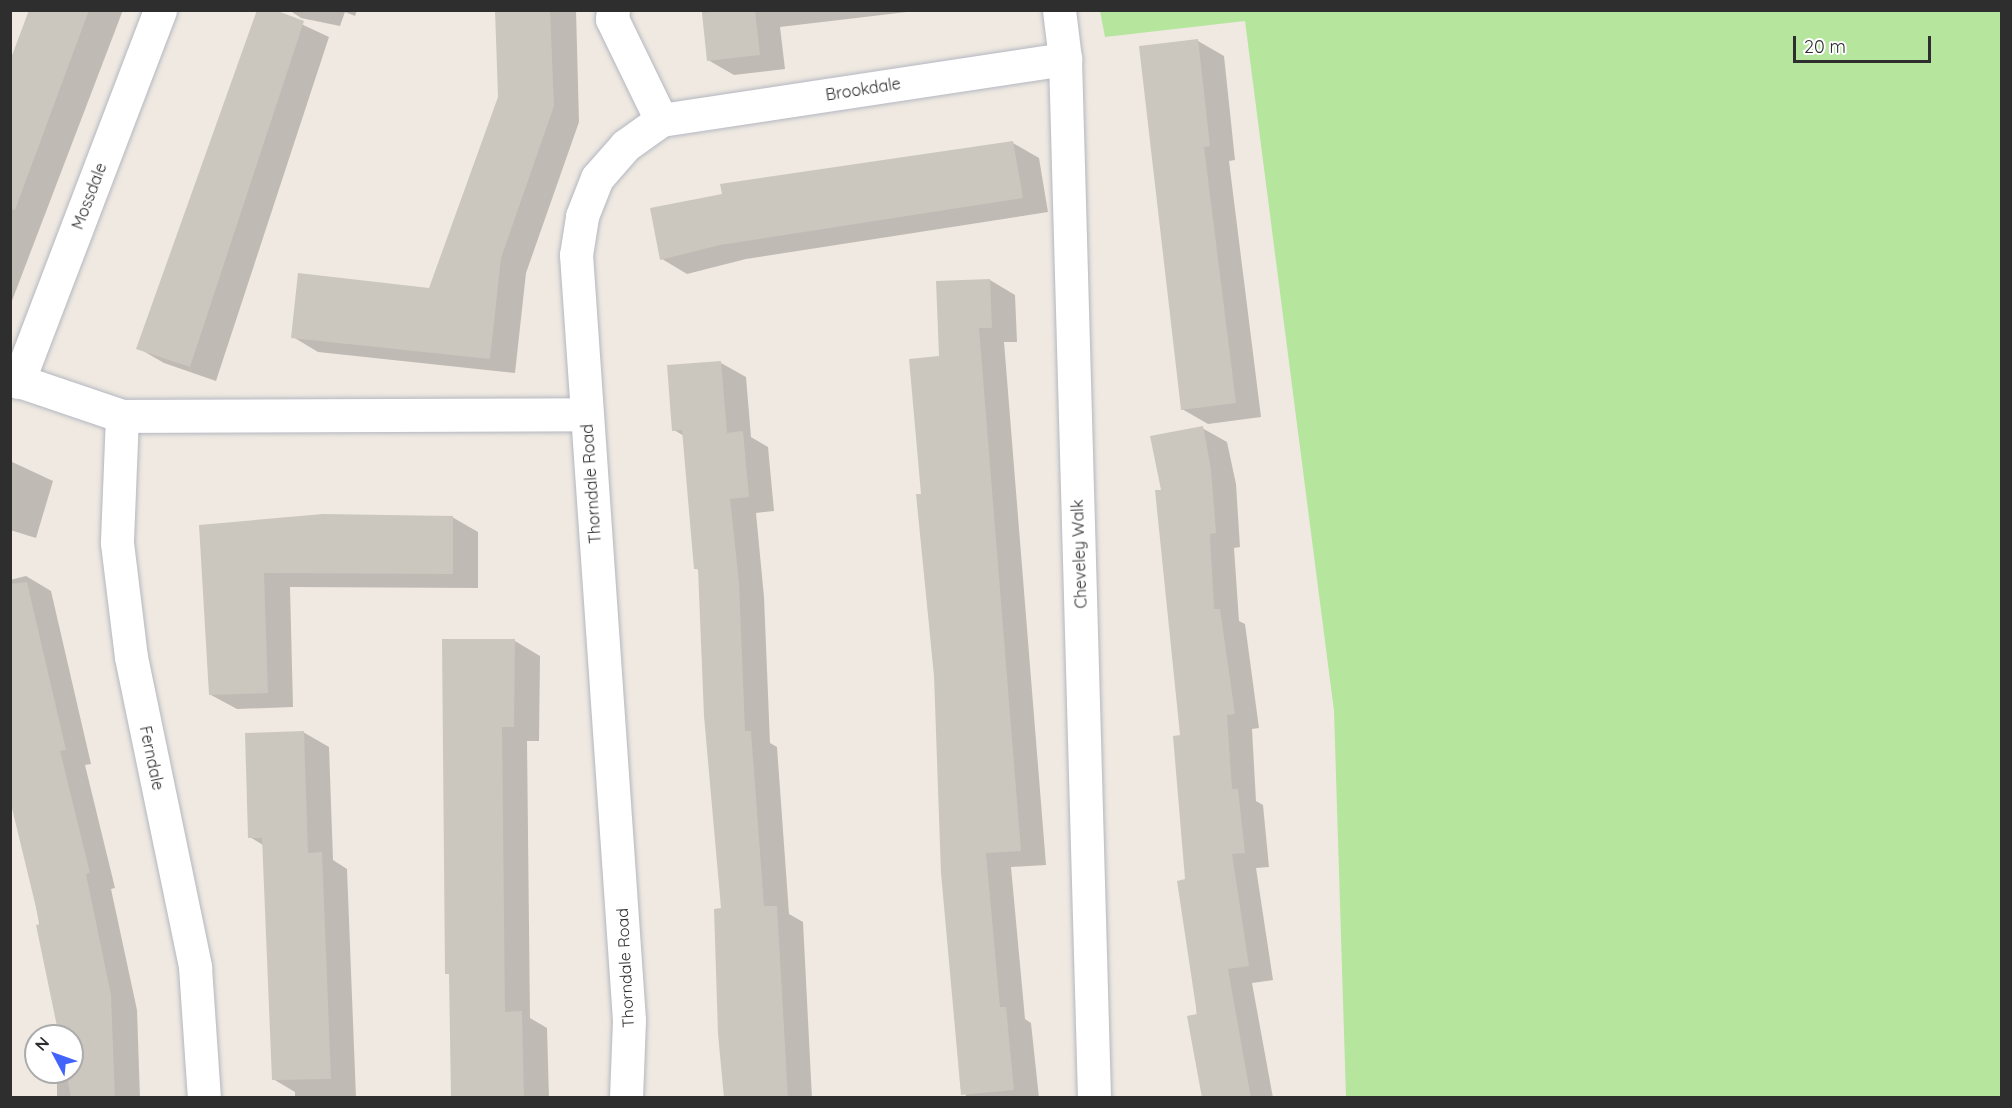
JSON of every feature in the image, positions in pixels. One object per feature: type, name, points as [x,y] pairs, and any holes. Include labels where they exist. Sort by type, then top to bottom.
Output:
[{"type":"street","name":"Mossdale","points":[[14,380],[160,10]]},
{"type":"street","points":[[613,10],[612,19],[661,120]]},
{"type":"street","name":"Cheveley Walk","points":[[1059,10],[1065,59],[1094,1098]]},
{"type":"street","name":"Brookdale","points":[[585,414],[576,255],[582,216],[597,178],[626,145],[661,120],[1065,59]]},
{"type":"street","name":"Thorndale Road","points":[[14,380],[122,416],[585,414],[629,1020],[626,1098]]},
{"type":"street","name":"Ferndale","points":[[122,416],[118,554],[131,657],[195,967],[204,1098]]},
{"type":"green space","points":[[1100,11],[2001,11],[2001,1097],[1346,1097],[1334,711],[1245,21],[1105,37]]},
{"type":"building","points":[[29,10],[89,10],[15,210],[10,209],[10,61]]},
{"type":"building","points":[[257,10],[275,10],[304,21],[190,367],[136,349]]},
{"type":"building","points":[[495,10],[550,10],[554,106],[501,258],[490,359],[291,338],[298,273],[429,288],[498,97]]},
{"type":"building","points":[[755,10],[760,55],[707,61],[702,13]]},
{"type":"building","points":[[1198,39],[1210,146],[1204,147],[1236,403],[1181,410],[1139,46]]},
{"type":"building","points":[[1013,141],[1023,198],[720,245],[660,260],[650,208],[722,194],[720,184]]},
{"type":"building","points":[[990,279],[992,328],[979,328],[1021,851],[986,853],[1000,1007],[1006,1007],[1014,1090],[961,1095],[941,873],[934,676],[916,494],[921,494],[909,359],[939,356],[936,281]]},
{"type":"building","points":[[721,361],[727,433],[743,431],[749,497],[730,499],[739,582],[745,731],[751,731],[764,906],[777,906],[788,1098],[724,1098],[718,1034],[714,909],[721,908],[704,716],[698,569],[694,569],[682,430],[672,431],[667,365]]},
{"type":"building","points":[[1203,426],[1211,469],[1216,533],[1210,534],[1214,609],[1220,609],[1235,714],[1227,715],[1232,789],[1238,789],[1245,853],[1232,854],[1249,966],[1228,969],[1251,1098],[1202,1098],[1187,1016],[1197,1014],[1177,881],[1185,879],[1173,736],[1180,735],[1155,490],[1161,490],[1150,436]]},
{"type":"building","points":[[323,514],[453,516],[453,574],[264,573],[268,693],[209,695],[199,525]]},
{"type":"building","points":[[27,582],[66,750],[60,751],[90,873],[86,874],[111,995],[115,1098],[71,1098],[68,1084],[84,1084],[84,1024],[57,1024],[36,925],[40,924],[10,800],[10,584]]},
{"type":"building","points":[[442,639],[515,639],[514,727],[502,727],[505,1012],[522,1011],[524,1098],[451,1098],[449,974],[445,974]]},
{"type":"building","points":[[304,731],[308,853],[322,852],[331,1079],[272,1080],[262,838],[248,838],[245,733]]}]
